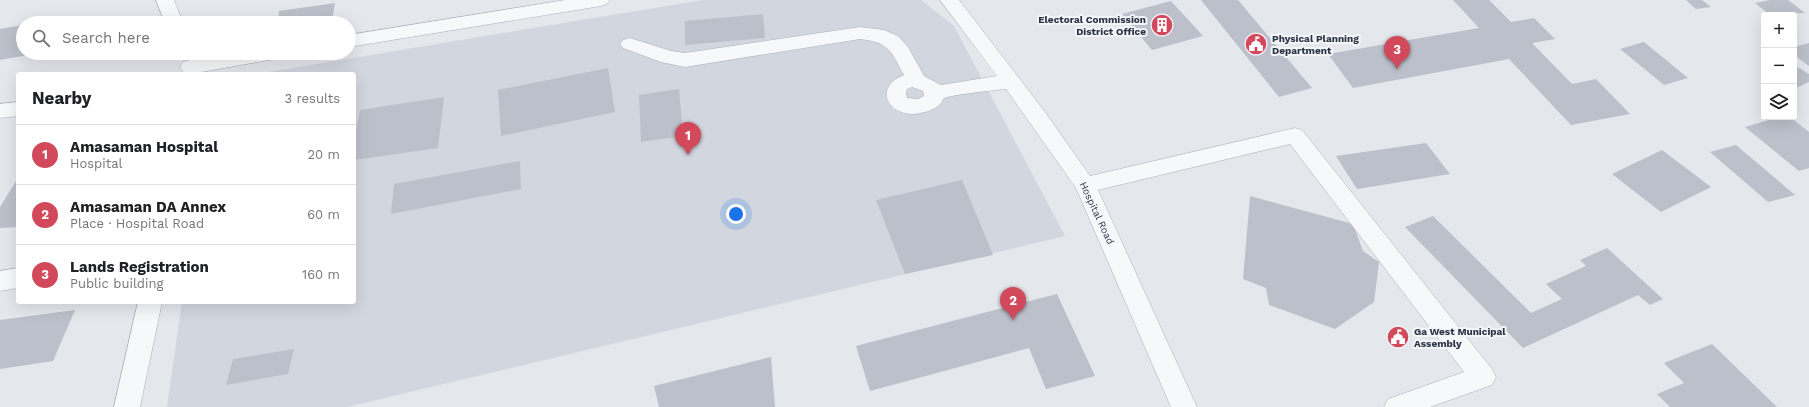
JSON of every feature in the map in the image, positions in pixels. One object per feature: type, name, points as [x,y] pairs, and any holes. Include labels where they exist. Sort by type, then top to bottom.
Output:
[{"type":"street","points":[[165,0],[171,16]]},
{"type":"street","points":[[356,40],[601,0]]},
{"type":"street","name":"Hospital Road","points":[[949,0],[1038,116],[1085,185],[1184,407]]},
{"type":"street","points":[[630,44],[668,57],[685,60],[860,34],[877,34],[895,42],[917,80]]},
{"type":"street","points":[[188,65],[224,60]]},
{"type":"street","points":[[917,80],[929,84],[934,93],[930,102],[919,107],[905,106],[900,103],[895,94],[899,85],[904,82],[917,80]]},
{"type":"street","points":[[934,93],[1011,80]]},
{"type":"street","points":[[0,111],[16,109]]},
{"type":"street","points":[[1085,185],[1295,136],[1483,377],[1397,407]]},
{"type":"street","points":[[0,281],[16,278]]},
{"type":"street","points":[[127,407],[150,304]]},
{"type":"shaded area","points":[[703,0],[921,0],[954,26],[1065,236],[347,407],[167,407],[182,304],[356,304],[356,72],[268,72],[341,60],[356,60],[356,57]]},
{"type":"building","name":"Physical Planning Department","points":[[1201,0],[1238,0],[1312,88],[1279,97]]},
{"type":"building","points":[[1453,0],[1489,0],[1511,22],[1534,18],[1555,39],[1532,43],[1572,84],[1596,79],[1630,114],[1571,125],[1509,59],[1353,88],[1328,54],[1479,28]]},
{"type":"building","points":[[1686,0],[1702,0],[1711,7],[1696,9]]},
{"type":"building","points":[[1770,0],[1788,0],[1805,13],[1766,12],[1755,3]]},
{"type":"building","name":"Electoral Commission District Office","points":[[1171,1],[1203,36],[1152,50],[1122,14]]},
{"type":"building","points":[[335,3],[333,16],[279,16],[279,11]]},
{"type":"building","points":[[763,14],[765,38],[685,45],[685,21]]},
{"type":"building","points":[[16,26],[16,57],[0,60],[0,29]]},
{"type":"building","points":[[1644,42],[1688,78],[1664,85],[1620,49]]},
{"type":"building","points":[[1809,43],[1809,66],[1797,57],[1797,46]]},
{"type":"building","points":[[1797,67],[1809,74],[1809,82],[1797,88]]},
{"type":"building","points":[[608,68],[615,112],[501,136],[498,90]]},
{"type":"building","points":[[679,89],[683,136],[641,142],[639,95]]},
{"type":"building","points":[[444,97],[438,148],[356,160],[356,131],[360,110]]},
{"type":"building","points":[[1769,120],[1794,120],[1809,132],[1809,168],[1799,171],[1745,127]]},
{"type":"building","points":[[1426,143],[1450,174],[1357,189],[1336,156]]},
{"type":"building","points":[[1736,145],[1795,195],[1768,202],[1710,152]]},
{"type":"building","points":[[1662,150],[1711,187],[1661,212],[1612,174]]},
{"type":"building","points":[[520,161],[521,189],[391,214],[394,184]]},
{"type":"building","points":[[962,180],[993,255],[905,274],[876,200]]},
{"type":"building","points":[[16,181],[16,227],[0,228],[0,207]]},
{"type":"building","points":[[1250,196],[1353,224],[1363,251],[1379,262],[1374,302],[1335,329],[1269,305],[1266,288],[1243,279]]},
{"type":"building","points":[[1433,216],[1531,313],[1562,299],[1546,284],[1586,266],[1580,260],[1607,248],[1663,299],[1650,305],[1638,295],[1523,348],[1405,227]]},
{"type":"building","points":[[1057,294],[1095,376],[1046,389],[1029,348],[870,391],[856,346]]},
{"type":"building","points":[[75,310],[53,361],[0,369],[0,320]]},
{"type":"building","points":[[1712,344],[1777,407],[1670,407],[1657,394],[1684,383],[1664,363]]},
{"type":"building","points":[[294,349],[288,374],[226,385],[233,359]]},
{"type":"building","points":[[771,357],[775,407],[659,407],[654,386]]},
{"type":"place","name":"Electoral Commission District Office","points":[[1162,25]]},
{"type":"place","name":"Physical Planning Department","points":[[1256,44]]},
{"type":"place","name":"Lands Registration","points":[[1397,69]]},
{"type":"place","name":"Amasaman Hospital","points":[[688,155]]},
{"type":"place","name":"Amasaman DA Annex","points":[[1013,320]]},
{"type":"place","name":"Ga West Municipal Assembly","points":[[1398,337]]}]
